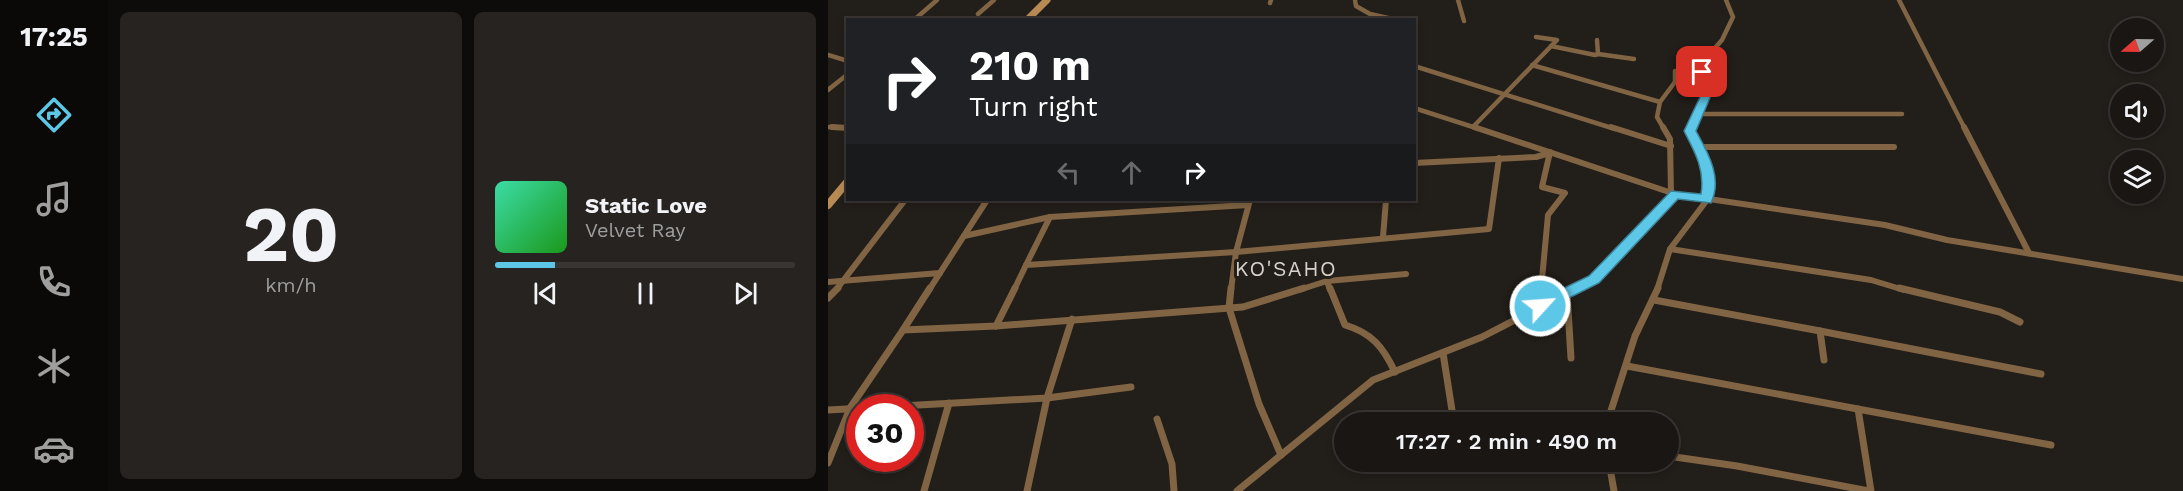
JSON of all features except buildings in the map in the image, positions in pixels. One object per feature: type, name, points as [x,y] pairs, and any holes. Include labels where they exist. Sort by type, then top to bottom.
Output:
[{"type":"main road","points":[[1029,18],[1047,0]]},
{"type":"main road","points":[[828,205],[846,183]]},
{"type":"street","points":[[916,18],[937,0]]},
{"type":"street","points":[[978,14],[994,0]]},
{"type":"street","points":[[1355,0],[1356,6],[1370,14],[1388,18]]},
{"type":"street","points":[[1458,0],[1464,21]]},
{"type":"street","points":[[1611,412],[1635,336],[1654,300],[1670,249],[1707,200],[1709,182],[1706,160],[1690,131],[1707,93],[1701,64],[1722,40],[1732,17],[1726,0]]},
{"type":"street","points":[[1899,0],[2029,253]]},
{"type":"street","points":[[1473,127],[1557,40],[1536,37]]},
{"type":"street","points":[[1597,40],[1598,54]]},
{"type":"street","points":[[1551,46],[1634,59]]},
{"type":"street","points":[[828,55],[846,60]]},
{"type":"street","points":[[1532,65],[1660,102]]},
{"type":"street","points":[[1416,67],[1671,146]]},
{"type":"street","points":[[1242,490],[1373,380],[1482,337],[1594,279],[1673,194],[1670,139],[1657,117],[1660,102],[1675,82],[1675,71]]},
{"type":"street","points":[[828,90],[846,76]]},
{"type":"street","points":[[1416,109],[1673,194],[1885,225],[1947,240],[2183,279]]},
{"type":"street","points":[[1699,114],[1902,114]]},
{"type":"street","points":[[828,128],[846,128]]},
{"type":"street","points":[[1700,147],[1894,147]]},
{"type":"street","points":[[1416,163],[1536,157],[1550,153]]},
{"type":"street","points":[[1540,306],[1548,214],[1565,193],[1542,187],[1550,153]]},
{"type":"street","points":[[1026,265],[1236,252],[1489,229],[1499,158]]},
{"type":"street","points":[[828,298],[846,280],[904,201]]},
{"type":"street","points":[[860,394],[986,201]]},
{"type":"street","points":[[1383,237],[1386,201]]},
{"type":"street","points":[[963,236],[1050,218],[1249,202],[1236,252],[1229,308],[1259,404],[1281,455]]},
{"type":"street","points":[[996,326],[1050,218]]},
{"type":"street","points":[[1670,249],[1871,280],[1933,298],[2000,312],[2020,322]]},
{"type":"street","points":[[828,282],[940,273]]},
{"type":"street","points":[[903,330],[996,326],[1243,307],[1327,281],[1406,274]]},
{"type":"street","points":[[1327,281],[1346,325],[1366,330],[1383,348],[1395,372]]},
{"type":"street","points":[[1567,292],[1571,358]]},
{"type":"street","points":[[1654,300],[2041,374]]},
{"type":"street","points":[[1027,491],[1047,398],[1072,319]]},
{"type":"street","points":[[1820,331],[1824,360]]},
{"type":"street","points":[[1443,353],[1452,412]]},
{"type":"street","points":[[1627,366],[2051,445]]},
{"type":"street","points":[[924,404],[1047,398],[1131,387]]},
{"type":"street","points":[[924,491],[949,403]]},
{"type":"street","points":[[828,410],[846,408]]},
{"type":"street","points":[[1679,458],[1870,491],[1858,409]]},
{"type":"street","points":[[828,463],[846,418]]},
{"type":"street","points":[[1157,419],[1172,464],[1174,491]]},
{"type":"street","points":[[1611,472],[1614,491]]},
{"type":"district","name":"KO'SAHO","points":[[1286,269]]},
{"type":"route","points":[[1540,306],[1594,279],[1675,194],[1707,200],[1709,182],[1706,160],[1690,131],[1707,93],[1702,72]]}]
